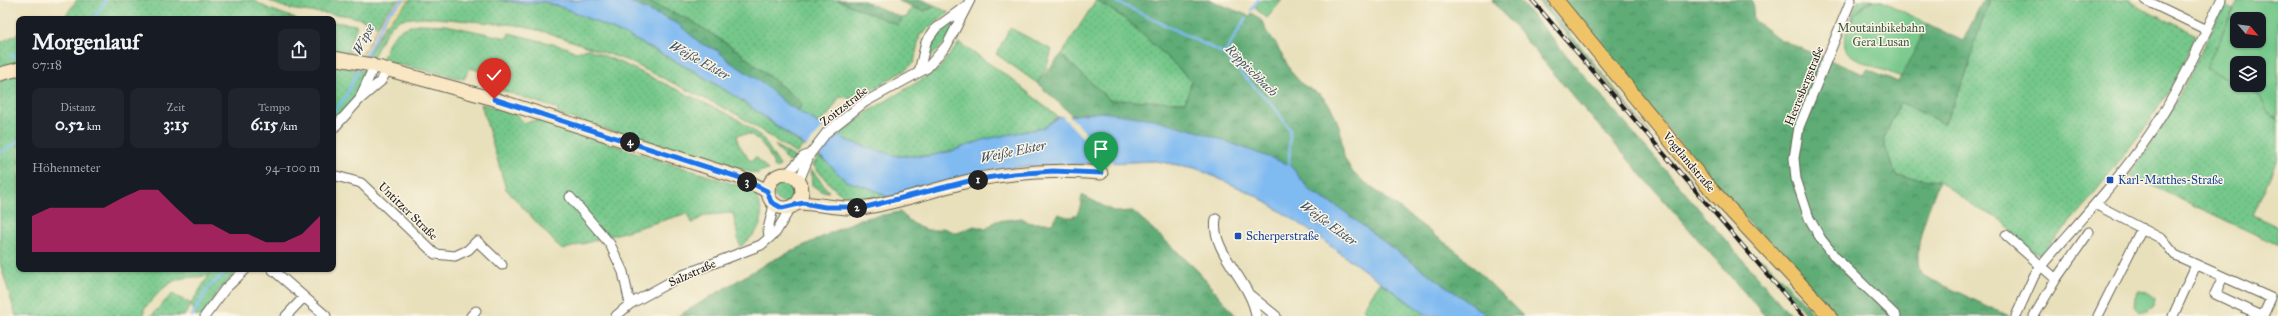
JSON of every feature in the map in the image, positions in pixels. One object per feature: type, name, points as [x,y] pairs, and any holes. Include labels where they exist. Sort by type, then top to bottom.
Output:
[{"type":"main road","name":"Vogtlandstraße","points":[[1556,0],[1706,184],[1830,316]]},
{"type":"main road","points":[[336,58],[378,67],[494,99],[741,178],[769,185]]},
{"type":"main road","points":[[0,74],[16,70]]},
{"type":"main road","points":[[797,196],[787,174],[779,174],[769,185],[768,198],[774,205],[782,208],[797,196],[826,201],[833,206],[853,208],[866,207],[973,180],[1013,174],[1053,171],[1101,173]]},
{"type":"street","name":"Heeresbergstraße","points":[[1851,0],[1799,127],[1794,158],[1796,179],[1809,218],[1821,239],[1836,258],[1896,316]]},
{"type":"street","points":[[2144,0],[2207,30]]},
{"type":"street","points":[[2016,316],[2034,276],[2095,204],[2149,135],[2171,100],[2221,0]]},
{"type":"street","name":"Zoitzstraße","points":[[918,72],[926,42],[936,28],[968,3]]},
{"type":"street","name":"Zoitzstraße","points":[[787,174],[802,165],[828,132],[859,107],[927,68],[947,45],[968,3]]},
{"type":"street","points":[[360,99],[378,67]]},
{"type":"street","points":[[336,126],[360,99],[381,81],[378,67]]},
{"type":"street","name":"Zoitzstraße","points":[[797,196],[802,165]]},
{"type":"street","name":"Untitzer Straße","points":[[336,176],[361,183],[434,254],[455,256],[468,250],[477,242],[502,265]]},
{"type":"street","name":"Salzstraße","points":[[616,316],[630,304],[682,275],[761,245],[769,236],[776,232],[797,196]]},
{"type":"street","points":[[570,197],[610,244],[623,272],[630,304]]},
{"type":"street","points":[[2095,204],[2162,239],[2175,255],[2271,298],[2262,316],[2215,294],[2223,277]]},
{"type":"street","points":[[769,236],[768,230],[774,205]]},
{"type":"street","points":[[1216,219],[1214,230],[1223,251],[1249,294],[1256,316]]},
{"type":"street","points":[[2098,316],[2142,228]]},
{"type":"street","points":[[2034,316],[2056,279],[2089,232]]},
{"type":"street","points":[[2006,235],[2056,279]]},
{"type":"street","points":[[2172,316],[2196,265]]},
{"type":"street","points":[[205,316],[225,289],[243,272]]},
{"type":"street","points":[[275,272],[326,316]]},
{"type":"street","points":[[1249,294],[1276,316]]},
{"type":"street","points":[[286,316],[304,297]]},
{"type":"green space","points":[[77,0],[253,0],[269,9],[289,16],[65,16]]},
{"type":"green space","points":[[268,0],[400,0],[385,13],[377,26],[351,16],[295,10]]},
{"type":"green space","points":[[410,0],[500,0],[527,4],[544,2],[564,8],[628,36],[695,72],[741,100],[803,146],[796,154],[738,115],[628,61],[549,33],[516,25],[424,17],[402,19],[391,25],[372,59],[366,58],[385,25]]},
{"type":"green space","points":[[626,0],[644,0],[690,20],[738,51],[802,103],[798,111],[785,103],[760,81],[730,62],[718,51],[700,43],[678,24]]},
{"type":"green space","points":[[644,0],[837,0],[898,25],[902,18],[907,17],[911,8],[924,11],[936,6],[949,13],[924,33],[920,34],[914,62],[907,69],[855,100],[840,96],[830,113],[819,124],[798,111],[802,103],[738,51],[690,20]]},
{"type":"green space","points":[[837,0],[862,0],[902,18],[898,25]]},
{"type":"green space","points":[[896,0],[923,0],[936,6],[924,11]]},
{"type":"green space","points":[[1096,0],[1127,20],[1192,81],[1185,102],[1110,100],[1061,55]]},
{"type":"green space","points":[[1096,0],[1210,0],[1249,16],[1252,13],[1264,23],[1266,31],[1275,42],[1292,73],[1303,85],[1321,95],[1331,107],[1340,128],[1344,157],[1353,173],[1461,255],[1523,316],[1488,316],[1392,249],[1341,209],[1310,191],[1290,165],[1101,112],[1072,115],[1037,83],[1061,55],[1110,100],[1185,102],[1192,81],[1127,20]]},
{"type":"green space","points":[[1261,0],[1282,0],[1267,18],[1255,8]]},
{"type":"green space","points":[[1492,0],[1519,0],[1791,316],[1765,316],[1577,101]]},
{"type":"green space","points":[[1537,0],[1543,0],[1650,133]]},
{"type":"green space","points":[[1561,0],[1752,0],[1754,20],[1779,39],[1863,74],[1868,69],[1898,82],[1928,24],[1963,41],[1983,0],[1990,0],[1976,38],[1966,75],[1944,124],[1900,102],[1883,141],[1896,176],[1939,181],[1920,241],[1918,254],[1922,275],[2008,316],[1838,316],[1728,201]]},
{"type":"green space","points":[[1858,0],[1874,0],[1865,4],[1850,21]]},
{"type":"green space","name":"Moutainbikebahn Gera Lusan","points":[[1874,0],[1880,0],[1928,24],[1901,77],[1863,62],[1849,54],[1846,50],[1845,39],[1849,24],[1865,5]]},
{"type":"green space","points":[[1990,0],[2127,0],[2196,35],[2177,77],[2150,121],[2089,200],[2040,257],[2018,239],[2003,221],[1975,207],[1939,181],[1896,176],[1883,141],[1900,102],[1944,124],[1966,75],[1976,38]]},
{"type":"green space","points":[[2238,0],[2278,0],[2278,118],[2268,113],[2260,96],[2252,92],[2266,92],[2266,56],[2230,56],[2230,80],[2206,68],[2230,17],[2230,48],[2266,48],[2266,12],[2232,12]]},
{"type":"green space","points":[[2223,5],[2233,10],[2230,12],[2230,16],[2206,68],[2230,80],[2230,92],[2252,92],[2260,96],[2268,113],[2278,118],[2278,158],[2253,215],[2278,227],[2278,245],[2129,175],[2169,114]]},
{"type":"green space","points":[[959,16],[950,37],[924,64],[932,39],[937,31]]},
{"type":"green space","points":[[336,22],[357,25],[347,52],[351,50],[350,54],[344,56],[336,55]]},
{"type":"green space","points":[[418,24],[446,25],[507,38],[509,33],[565,47],[576,52],[588,49],[626,65],[736,118],[762,137],[780,166],[775,168],[766,148],[750,134],[737,135],[738,143],[750,161],[756,157],[768,170],[761,171],[758,174],[708,161],[557,114],[558,109],[483,84],[485,72],[470,68],[464,79],[382,61],[387,46],[393,36],[397,32],[409,26]]},
{"type":"green space","points":[[1010,28],[1052,50],[1046,69],[1037,83],[996,54]]},
{"type":"green space","points":[[16,35],[16,65],[0,69],[0,43]]},
{"type":"green space","points":[[959,43],[1009,77],[1058,117],[1043,128],[986,139],[952,151],[929,156],[897,156],[848,141],[838,135],[871,110],[939,69]]},
{"type":"green space","points":[[336,65],[369,72],[359,97],[336,123]]},
{"type":"green space","points":[[16,74],[16,272],[236,272],[217,293],[203,316],[196,316],[191,304],[209,275],[183,278],[169,284],[144,309],[144,316],[16,316],[0,263],[0,78]]},
{"type":"green space","points":[[481,104],[514,112],[524,123],[537,120],[752,190],[762,214],[759,227],[740,247],[733,213],[706,215],[692,223],[688,213],[562,250],[506,189]]},
{"type":"green space","points":[[775,145],[796,158],[795,161],[788,162]]},
{"type":"green space","points":[[818,157],[826,161],[846,181],[870,188],[888,197],[861,200],[844,196],[830,184],[813,165]]},
{"type":"green space","points":[[811,169],[829,192],[821,191],[812,185]]},
{"type":"green space","points":[[785,181],[793,184],[796,192],[793,200],[785,203],[777,200],[774,192],[777,184]]},
{"type":"green space","points":[[1082,195],[1115,212],[1133,211],[1196,269],[1236,316],[678,316],[769,262],[860,219],[900,212],[914,224],[924,229],[936,230],[943,228],[957,233],[974,226],[986,229],[996,221],[1022,218],[1030,223],[1052,223],[1059,214],[1070,217],[1077,214]]},
{"type":"green space","points":[[1760,258],[1766,262],[1816,316],[1807,316]]},
{"type":"green space","points":[[1380,282],[1428,316],[1372,316],[1363,309]]},
{"type":"green space","points":[[2138,291],[2147,292],[2155,299],[2154,307],[2148,312],[2140,312],[2134,306],[2135,297]]},
{"type":"green space","points":[[172,294],[191,304],[184,316],[151,316]]},
{"type":"sand","points":[[400,0],[410,0],[385,25],[365,58],[361,57],[385,13]]},
{"type":"water","name":"Weiße Elster","points":[[500,0],[626,0],[678,24],[700,43],[718,51],[730,62],[760,81],[785,103],[848,141],[897,156],[929,156],[952,151],[986,139],[1043,128],[1058,117],[1101,112],[1154,119],[1203,133],[1290,165],[1310,191],[1341,209],[1392,248],[1488,316],[1428,316],[1296,221],[1253,194],[1195,168],[1155,161],[1016,167],[888,197],[870,188],[846,181],[826,161],[741,100],[696,72],[628,36],[564,8],[544,2],[527,4]]},
{"type":"pier","points":[[1068,114],[1115,164],[1108,164],[1061,115]]},
{"type":"pier","points":[[825,125],[839,133],[817,158],[804,149]]},
{"type":"waterway","points":[[95,16],[106,0]]},
{"type":"waterway","name":"Wipse","points":[[363,60],[388,13],[404,0]]},
{"type":"waterway","name":"Röppischbach","points":[[1113,0],[1221,52],[1275,108],[1290,130],[1289,167]]},
{"type":"waterway","points":[[1251,10],[1258,0]]},
{"type":"waterway","points":[[1224,55],[1245,19]]},
{"type":"waterway","points":[[10,56],[16,55]]},
{"type":"waterway","name":"Wipse","points":[[336,108],[345,98],[360,66]]},
{"type":"waterway","points":[[0,153],[16,143]]},
{"type":"waterway","name":"Wipse","points":[[192,316],[209,287],[226,272]]},
{"type":"railway","points":[[1532,0],[1803,316]]},
{"type":"place","name":"Karl-Matthes-Straße","points":[[2110,180]]},
{"type":"place","name":"Scherperstraße","points":[[1238,236]]},
{"type":"route","points":[[494,99],[741,178],[748,183],[767,191],[768,198],[771,202],[782,208],[789,208],[797,203],[841,208],[866,207],[973,180],[1013,174],[1053,171],[1101,173]]}]
